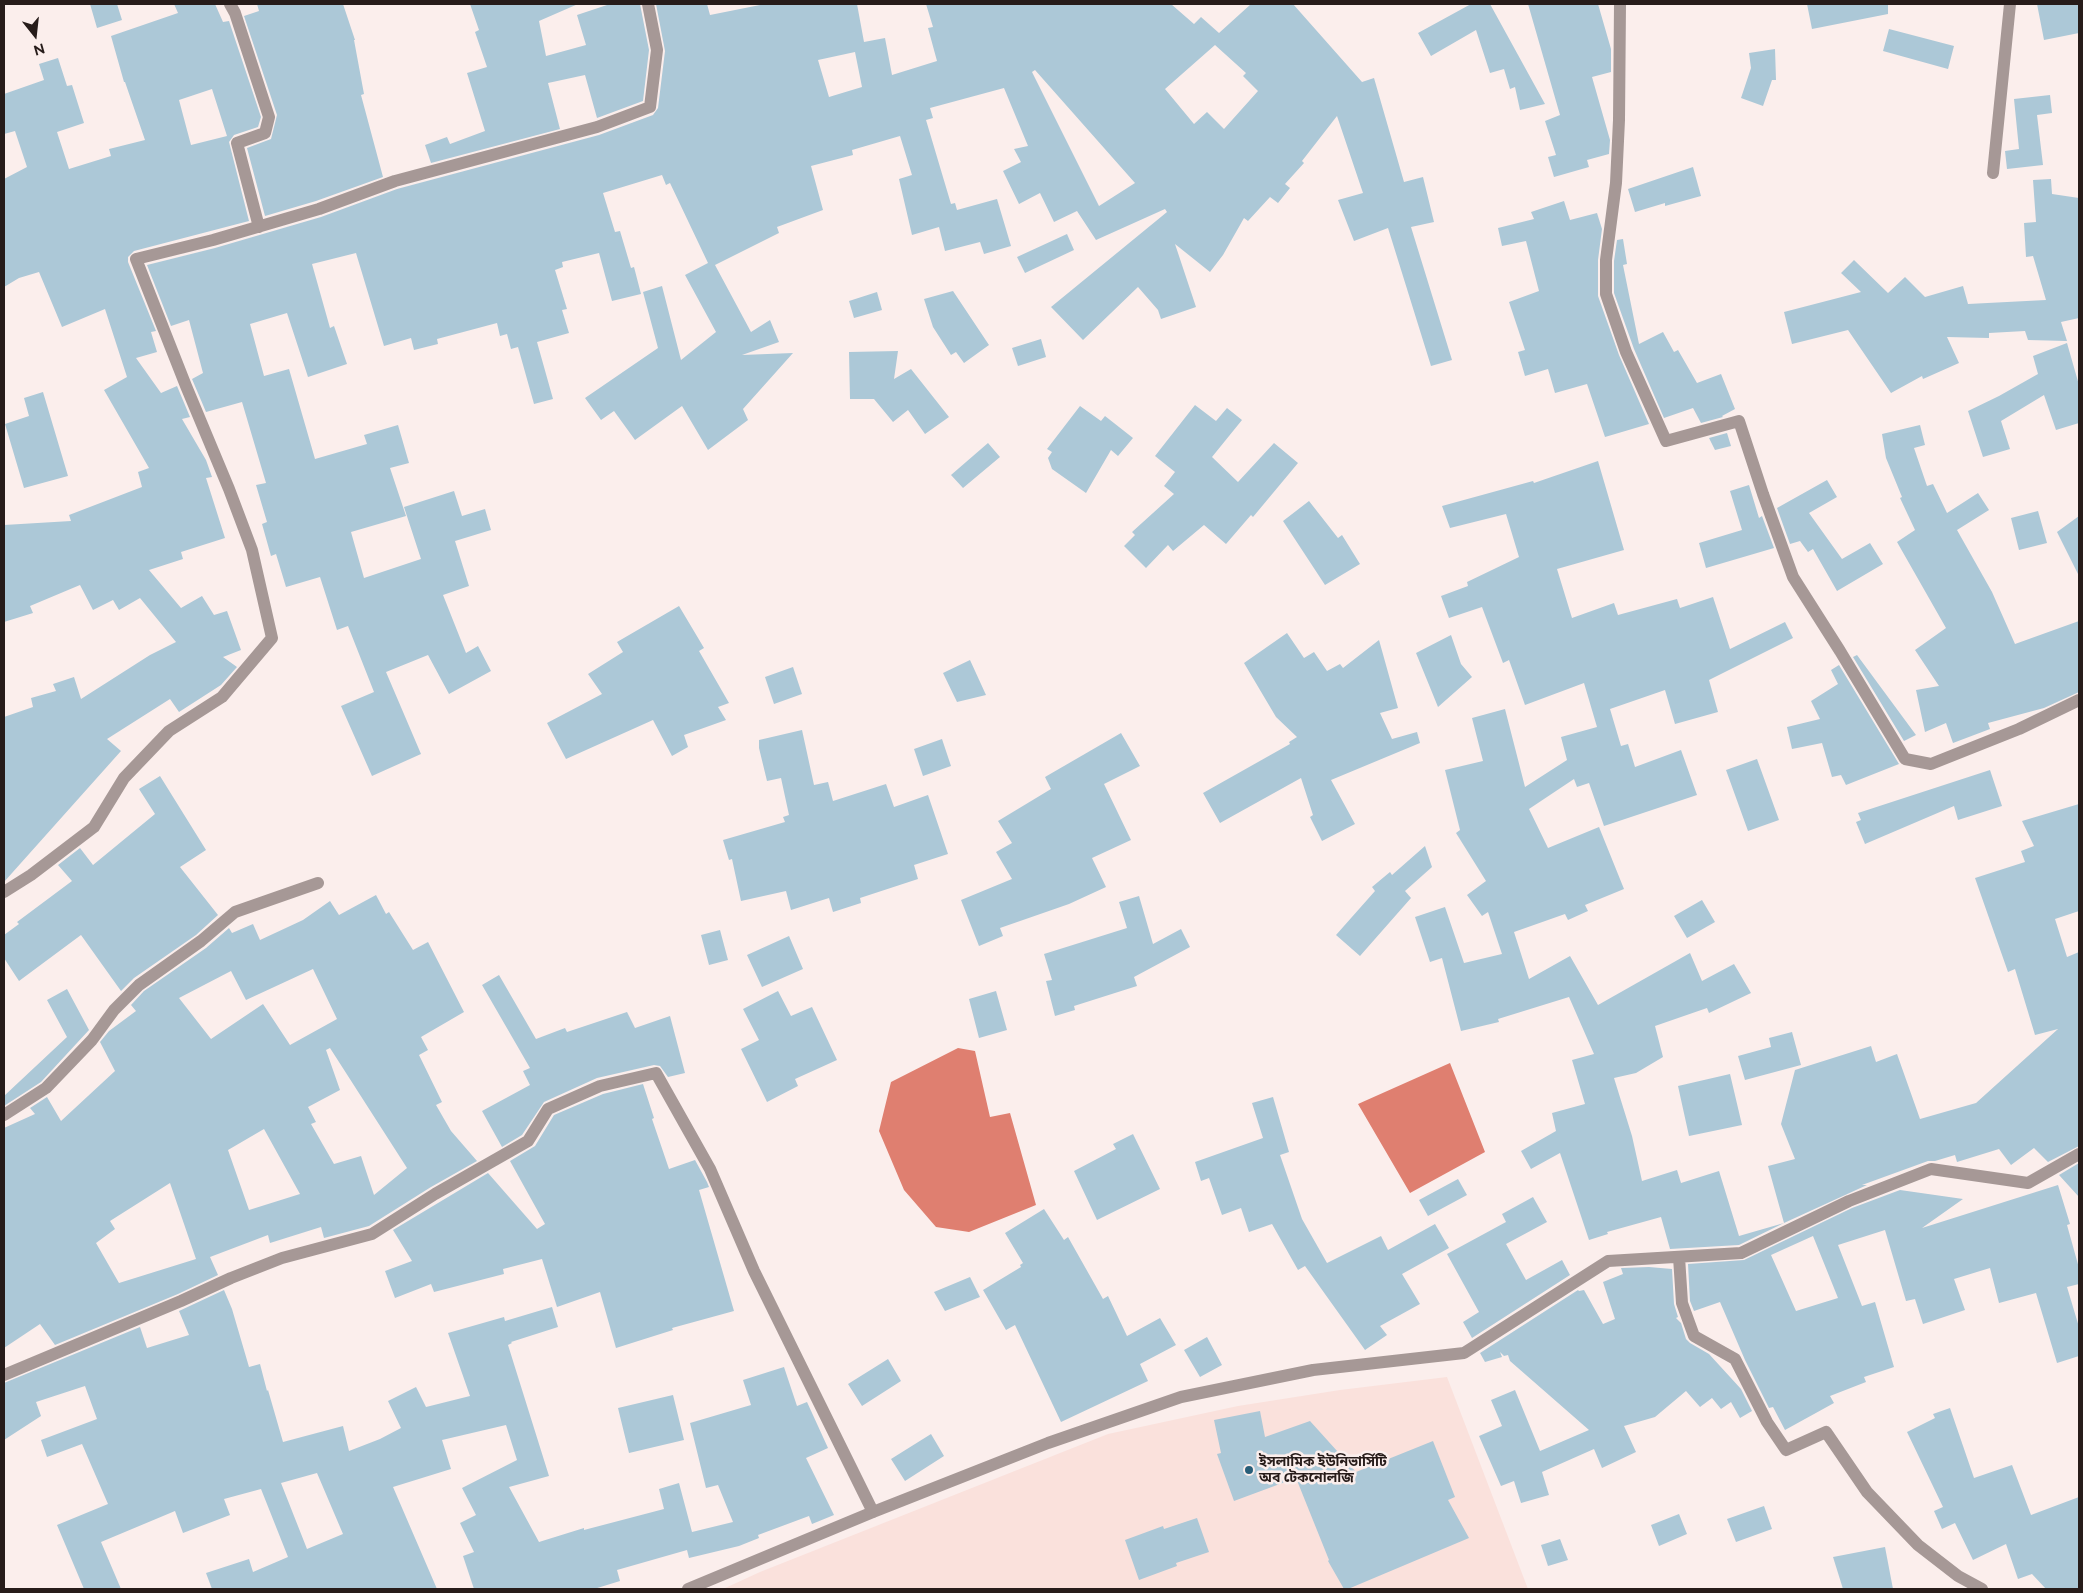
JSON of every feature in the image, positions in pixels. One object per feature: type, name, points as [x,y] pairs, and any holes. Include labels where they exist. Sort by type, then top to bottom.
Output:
[{"type":"street","points":[[230,4],[235,12],[269,117],[266,133],[237,143],[259,227]]},
{"type":"street","points":[[4,892],[31,875],[94,828],[124,778],[169,731],[222,696],[272,638],[248,541],[230,489],[186,386],[136,259],[259,227],[319,209],[395,181],[597,127],[650,107],[657,50],[648,4]]},
{"type":"street","points":[[1620,4],[1619,120],[1616,183],[1606,260],[1606,294],[1626,352],[1666,441],[1739,421],[1793,577],[1905,759],[1931,764],[2019,729],[2079,700]]},
{"type":"street","points":[[1993,173],[2010,4]]},
{"type":"street","points":[[4,1115],[46,1088],[92,1040],[114,1010],[139,985],[201,941],[235,912],[318,883]]},
{"type":"street","points":[[4,1375],[282,1258],[372,1234],[435,1194],[528,1141],[548,1109],[600,1086],[656,1073],[710,1169],[754,1271],[873,1512]]},
{"type":"street","points":[[688,1589],[873,1512],[1048,1443],[1181,1397],[1313,1370],[1464,1353],[1608,1261],[1741,1252],[1849,1201],[1931,1169],[2028,1183],[2079,1154]]},
{"type":"street","points":[[1680,1257],[1682,1303],[1694,1336],[1735,1359],[1767,1422],[1786,1450],[1826,1432],[1867,1492],[1918,1545],[1958,1576],[1982,1589]]},
{"type":"shaded area","points":[[958,1048],[975,1051],[990,1117],[1010,1113],[1036,1205],[969,1232],[936,1227],[904,1190],[879,1131],[891,1082]]},
{"type":"shaded area","points":[[1450,1063],[1485,1152],[1410,1193],[1358,1104]]},
{"type":"shaded area","name":"ইসলামিক ইউনিভার্সিটি অব টেকনোলজি","points":[[1447,1377],[1528,1589],[723,1589],[760,1572],[1108,1434],[1238,1406],[1340,1390]]},
{"type":"building","points":[[90,4],[117,4],[122,20],[97,28]]},
{"type":"building","points":[[174,4],[215,4],[223,22],[229,21],[261,117],[258,127],[234,135],[229,142],[249,221],[134,251],[128,257],[128,262],[156,331],[151,332],[157,352],[136,358],[161,393],[177,386],[190,417],[182,419],[206,460],[212,477],[206,478],[225,538],[181,552],[183,559],[149,570],[181,608],[202,596],[214,615],[227,611],[241,650],[223,657],[237,667],[221,685],[179,712],[170,699],[107,739],[121,751],[4,882],[4,717],[33,707],[31,698],[56,691],[53,684],[74,677],[81,699],[150,655],[176,642],[140,598],[119,610],[113,600],[93,610],[80,585],[30,606],[33,613],[4,622],[4,525],[71,521],[69,515],[142,487],[138,472],[149,468],[104,390],[127,377],[105,309],[62,327],[39,272],[19,278],[4,287],[4,179],[27,167],[15,131],[4,134],[4,94],[44,80],[39,64],[58,58],[67,86],[72,85],[84,123],[57,132],[69,169],[111,156],[109,149],[145,140],[124,82],[111,36],[178,13]],"holes":[[[212,89],[227,136],[191,145],[179,100]]]},
{"type":"building","points":[[257,4],[343,4],[355,40],[364,94],[361,95],[383,177],[316,201],[265,216],[247,148],[271,139],[277,115],[244,16],[259,11]]},
{"type":"building","points":[[470,4],[578,4],[539,21],[546,56],[586,45],[577,15],[610,4],[640,4],[649,50],[643,101],[597,118],[585,75],[548,83],[560,129],[431,163],[425,145],[447,137],[450,144],[485,131],[467,73],[487,67],[475,32],[479,30]]},
{"type":"building","points":[[656,4],[707,4],[710,15],[765,4],[857,4],[864,42],[885,38],[892,75],[937,61],[928,28],[933,27],[926,4],[1171,4],[1194,24],[1201,17],[1219,33],[1251,4],[1293,4],[1362,82],[1374,78],[1404,182],[1423,177],[1434,222],[1411,227],[1452,360],[1431,366],[1388,228],[1354,241],[1338,200],[1363,193],[1337,116],[1302,161],[1304,163],[1285,184],[1290,188],[1278,203],[1270,197],[1248,221],[1244,218],[1223,255],[1210,272],[1175,244],[1196,307],[1161,319],[1158,310],[1138,287],[1083,340],[1051,307],[1167,212],[1165,209],[1096,240],[1077,211],[1054,222],[1040,193],[1019,204],[1003,171],[1021,162],[1014,149],[1028,146],[1004,88],[930,108],[933,118],[926,120],[951,204],[955,203],[957,210],[997,199],[1011,246],[984,254],[980,242],[945,251],[939,227],[912,235],[899,179],[912,175],[900,136],[852,150],[853,155],[811,166],[823,210],[777,227],[779,233],[715,265],[751,332],[770,320],[779,342],[742,355],[793,353],[743,409],[748,420],[708,450],[682,406],[635,440],[614,411],[601,420],[585,398],[658,348],[643,292],[662,286],[681,360],[716,332],[685,275],[708,263],[670,183],[666,185],[662,175],[603,193],[615,232],[620,231],[631,268],[634,267],[641,294],[612,301],[599,253],[562,262],[563,267],[555,270],[567,309],[562,310],[569,333],[537,342],[553,399],[534,404],[518,347],[511,349],[507,334],[500,336],[497,323],[437,339],[438,344],[414,350],[411,338],[384,346],[356,253],[312,264],[330,328],[334,326],[347,364],[308,377],[287,313],[250,324],[264,376],[289,369],[315,459],[367,444],[364,435],[398,425],[409,463],[390,468],[406,516],[351,532],[364,578],[421,559],[404,507],[454,491],[462,516],[485,509],[491,530],[455,541],[469,586],[443,595],[466,653],[478,646],[491,671],[449,694],[428,655],[386,672],[421,754],[372,776],[341,706],[374,692],[348,626],[337,630],[320,577],[286,587],[276,554],[271,556],[262,524],[267,522],[256,485],[266,483],[242,402],[206,412],[192,379],[203,373],[189,320],[171,326],[147,265],[215,248],[321,217],[397,189],[599,135],[653,115],[658,108],[665,51]],"holes":[[[1215,45],[1246,73],[1243,76],[1258,91],[1224,129],[1207,112],[1194,124],[1165,89]],[[855,52],[862,87],[829,97],[818,60]],[[1035,70],[1135,183],[1099,206],[1032,72]]]},
{"type":"building","points":[[1471,4],[1490,4],[1545,104],[1520,110],[1515,87],[1510,89],[1504,69],[1490,73],[1476,30],[1431,56],[1418,33]]},
{"type":"building","points":[[1528,4],[1598,4],[1611,49],[1611,72],[1592,77],[1610,140],[1609,154],[1587,160],[1589,167],[1554,177],[1548,157],[1556,155],[1545,121],[1560,115]]},
{"type":"building","points":[[1807,4],[1888,4],[1888,14],[1812,29]]},
{"type":"building","points":[[2037,4],[2079,4],[2079,33],[2044,40]]},
{"type":"building","points":[[1889,29],[1954,46],[1948,69],[1883,51]]},
{"type":"building","points":[[1775,49],[1776,80],[1772,80],[1763,106],[1741,98],[1751,68],[1749,53]]},
{"type":"building","points":[[2050,95],[2052,113],[2037,115],[2043,165],[2007,169],[2005,151],[2019,149],[2014,99]]},
{"type":"building","points":[[1693,167],[1701,196],[1665,206],[1665,203],[1635,212],[1628,189]]},
{"type":"building","points":[[2051,179],[2052,194],[2079,198],[2079,318],[2061,322],[2067,341],[2028,340],[2025,331],[1989,333],[1989,338],[1947,337],[1959,363],[1923,379],[1922,376],[1891,393],[1848,330],[1792,344],[1784,312],[1861,292],[1841,273],[1854,260],[1888,293],[1905,277],[1925,297],[1963,286],[1968,304],[2046,300],[2033,256],[2026,257],[2024,223],[2036,222],[2033,180]]},
{"type":"building","points":[[1564,201],[1570,220],[1597,213],[1602,229],[1598,260],[1598,296],[1619,355],[1649,424],[1605,437],[1587,384],[1555,393],[1548,369],[1525,376],[1518,352],[1525,350],[1509,302],[1539,291],[1526,241],[1502,246],[1498,228],[1534,219],[1531,212]]},
{"type":"building","points":[[1067,234],[1074,250],[1025,273],[1017,257]]},
{"type":"building","points":[[1623,239],[1627,264],[1623,265],[1639,344],[1663,332],[1674,352],[1678,350],[1697,383],[1721,374],[1735,409],[1723,417],[1701,423],[1693,408],[1664,418],[1634,349],[1614,293],[1614,261],[1617,240]]},
{"type":"building","points":[[953,291],[989,345],[964,363],[956,352],[951,355],[933,327],[924,299]]},
{"type":"building","points":[[877,292],[882,310],[854,318],[849,301]]},
{"type":"building","points":[[1041,339],[1046,357],[1018,366],[1012,348]]},
{"type":"building","points":[[2067,343],[2079,385],[2079,423],[2056,430],[2044,395],[2001,421],[2010,449],[1983,457],[1968,411],[2038,374],[2033,356]]},
{"type":"building","points":[[898,351],[894,379],[911,369],[949,417],[925,434],[908,410],[893,422],[874,399],[850,399],[849,352]]},
{"type":"building","points":[[43,392],[68,476],[24,488],[5,424],[29,416],[24,398]]},
{"type":"building","points":[[1195,405],[1216,421],[1227,408],[1242,420],[1212,457],[1238,482],[1274,443],[1298,463],[1253,517],[1251,515],[1226,544],[1204,525],[1173,551],[1168,545],[1146,568],[1124,546],[1135,535],[1132,532],[1174,494],[1164,486],[1175,472],[1155,456]]},
{"type":"building","points":[[1080,406],[1101,421],[1105,416],[1133,438],[1118,456],[1111,450],[1086,493],[1052,469],[1048,458],[1052,452],[1047,449]]},
{"type":"building","points":[[1920,425],[1925,445],[1914,448],[1927,486],[1933,484],[1947,513],[1978,493],[1989,510],[1957,530],[1992,592],[2015,644],[2079,621],[2079,692],[2044,708],[1988,723],[1990,729],[1953,743],[1946,723],[1925,732],[1916,690],[1939,686],[1915,650],[1946,628],[1897,542],[1915,530],[1900,498],[1902,497],[1886,458],[1882,434]]},
{"type":"building","points":[[1727,433],[1731,446],[1715,450],[1709,438]]},
{"type":"building","points":[[988,443],[1000,457],[963,488],[951,475]]},
{"type":"building","points":[[1598,461],[1624,550],[1557,569],[1572,618],[1614,603],[1618,615],[1677,599],[1680,608],[1713,597],[1730,649],[1785,622],[1793,638],[1709,680],[1718,712],[1675,724],[1665,690],[1610,709],[1621,746],[1628,744],[1635,767],[1681,750],[1697,795],[1604,826],[1589,783],[1577,787],[1574,779],[1529,809],[1548,848],[1599,827],[1624,889],[1585,905],[1588,911],[1568,920],[1565,914],[1514,932],[1529,979],[1570,956],[1598,1005],[1690,953],[1702,981],[1734,964],[1751,993],[1709,1013],[1707,1008],[1655,1026],[1663,1057],[1636,1073],[1614,1078],[1632,1136],[1642,1181],[1677,1170],[1681,1183],[1719,1171],[1739,1236],[1784,1223],[1739,1245],[1670,1249],[1661,1217],[1607,1232],[1608,1234],[1589,1240],[1560,1153],[1531,1169],[1521,1151],[1556,1131],[1552,1113],[1585,1104],[1572,1060],[1594,1054],[1569,997],[1498,1019],[1499,1022],[1461,1031],[1442,958],[1430,962],[1415,917],[1445,907],[1464,963],[1502,954],[1488,912],[1482,916],[1467,895],[1486,881],[1456,833],[1460,830],[1445,770],[1483,761],[1472,718],[1505,709],[1525,787],[1567,760],[1561,737],[1597,727],[1584,683],[1525,705],[1509,660],[1503,663],[1482,607],[1449,618],[1441,596],[1468,586],[1467,582],[1519,557],[1506,514],[1450,528],[1442,506],[1533,481],[1534,483]]},
{"type":"building","points":[[1827,480],[1837,497],[1809,513],[1842,559],[1870,543],[1883,564],[1837,591],[1813,549],[1808,552],[1800,541],[1790,544],[1777,508]]},
{"type":"building","points":[[1749,485],[1759,518],[1762,516],[1774,548],[1706,568],[1699,543],[1742,530],[1730,491]]},
{"type":"building","points":[[1309,501],[1338,538],[1342,535],[1360,564],[1325,585],[1283,521]]},
{"type":"building","points":[[2038,511],[2047,543],[2019,550],[2011,518]]},
{"type":"building","points":[[2079,516],[2079,576],[2057,532]]},
{"type":"building","points":[[679,606],[704,648],[699,651],[729,703],[718,707],[726,720],[684,735],[688,747],[672,756],[653,720],[566,759],[547,723],[602,694],[588,674],[623,652],[617,642]]},
{"type":"building","points":[[1287,633],[1304,658],[1314,652],[1327,671],[1340,664],[1343,668],[1379,640],[1398,708],[1380,713],[1392,739],[1417,732],[1420,743],[1331,780],[1355,824],[1322,841],[1310,817],[1313,815],[1301,778],[1220,823],[1203,793],[1290,744],[1289,742],[1297,737],[1276,717],[1244,663]]},
{"type":"building","points":[[1451,635],[1461,664],[1472,677],[1438,707],[1416,653]]},
{"type":"building","points":[[1857,655],[1916,735],[1904,741],[1853,657]]},
{"type":"building","points":[[970,660],[986,695],[957,702],[943,673]]},
{"type":"building","points":[[1839,665],[1899,764],[1846,785],[1841,775],[1832,777],[1822,743],[1792,749],[1787,727],[1820,719],[1811,701],[1838,684],[1831,670]]},
{"type":"building","points":[[793,667],[802,694],[774,704],[765,677]]},
{"type":"building","points":[[802,730],[814,785],[828,782],[833,801],[886,784],[894,807],[928,795],[948,854],[914,865],[918,879],[860,898],[861,903],[833,912],[829,898],[791,910],[786,891],[741,901],[732,859],[729,860],[723,840],[785,822],[783,817],[789,815],[781,778],[767,781],[759,748],[759,740]]},
{"type":"building","points":[[1121,733],[1140,766],[1104,784],[1131,840],[1092,858],[1106,887],[1069,904],[1000,928],[1003,936],[979,946],[961,900],[1012,879],[996,852],[1012,843],[998,821],[1051,789],[1045,777]]},
{"type":"building","points":[[942,739],[951,766],[923,776],[914,749]]},
{"type":"building","points":[[1757,759],[1779,820],[1748,831],[1726,770]]},
{"type":"building","points":[[1990,770],[2002,806],[1958,820],[1954,806],[1865,844],[1856,822],[1861,820],[1858,813]]},
{"type":"building","points":[[160,776],[206,850],[180,867],[218,915],[196,935],[134,978],[121,991],[81,935],[19,981],[4,958],[4,935],[19,924],[17,922],[72,881],[58,865],[80,848],[93,865],[155,814],[139,789]]},
{"type":"building","points":[[2079,804],[2079,911],[2055,919],[2067,957],[2079,952],[2079,1146],[2048,1162],[2034,1148],[2011,1165],[1999,1149],[1957,1162],[1955,1155],[1935,1161],[1928,1161],[1862,1185],[1867,1185],[1784,1223],[1768,1166],[1795,1159],[1781,1124],[1795,1070],[1871,1046],[1876,1062],[1897,1054],[1920,1119],[1976,1103],[2058,1029],[2035,1035],[2015,969],[2008,972],[1975,878],[2025,862],[2021,851],[2034,846],[2022,821]]},
{"type":"building","points":[[1425,846],[1432,867],[1405,891],[1411,898],[1360,956],[1336,935],[1375,891],[1372,887],[1390,872],[1392,875]]},
{"type":"building","points":[[376,895],[386,914],[389,912],[413,950],[428,942],[464,1012],[421,1037],[428,1050],[419,1055],[442,1102],[436,1105],[451,1131],[477,1161],[369,1226],[324,1238],[321,1227],[270,1243],[268,1235],[210,1257],[218,1275],[178,1294],[55,1345],[40,1324],[4,1348],[4,1128],[35,1114],[30,1108],[47,1097],[61,1121],[115,1071],[100,1042],[109,1031],[136,1011],[131,1005],[144,991],[206,948],[229,928],[232,933],[253,924],[260,940],[303,920],[330,901],[339,915]],"holes":[[[313,969],[337,1019],[290,1045],[263,1004],[211,1039],[179,998],[231,971],[246,1000]],[[330,1048],[407,1168],[374,1195],[361,1156],[334,1164],[311,1124],[316,1122],[308,1107],[340,1090],[326,1050]],[[264,1129],[300,1194],[249,1210],[228,1150]],[[170,1183],[196,1259],[119,1283],[96,1243],[115,1229],[110,1221]]]},
{"type":"building","points":[[1139,896],[1153,944],[1181,929],[1190,947],[1134,977],[1137,986],[1074,1006],[1075,1010],[1055,1016],[1046,981],[1052,980],[1044,954],[1127,928],[1119,902]]},
{"type":"building","points":[[1702,900],[1715,922],[1687,938],[1674,916]]},
{"type":"building","points":[[720,930],[728,960],[709,965],[701,935]]},
{"type":"building","points":[[789,936],[803,969],[762,987],[747,955]]},
{"type":"building","points":[[499,975],[536,1039],[565,1028],[567,1032],[627,1012],[635,1028],[670,1016],[685,1073],[668,1077],[660,1066],[654,1065],[597,1078],[544,1102],[522,1135],[502,1147],[482,1111],[530,1085],[523,1071],[530,1068],[482,985]]},
{"type":"building","points":[[67,989],[89,1030],[41,1082],[4,1106],[4,1096],[67,1037],[47,1000]]},
{"type":"building","points":[[778,991],[791,1016],[812,1007],[837,1060],[795,1079],[798,1086],[767,1102],[741,1049],[759,1040],[743,1009]]},
{"type":"building","points":[[996,991],[1007,1030],[979,1038],[969,999]]},
{"type":"building","points":[[1792,1032],[1801,1065],[1745,1080],[1738,1056],[1771,1047],[1769,1038]]},
{"type":"building","points":[[1730,1074],[1742,1125],[1689,1136],[1678,1086]]},
{"type":"building","points":[[643,1084],[654,1118],[652,1119],[669,1169],[695,1160],[707,1182],[709,1187],[699,1190],[734,1311],[672,1328],[673,1330],[616,1348],[600,1292],[557,1307],[542,1259],[503,1269],[504,1274],[434,1292],[431,1284],[395,1298],[385,1271],[412,1261],[393,1230],[488,1173],[537,1229],[545,1224],[510,1161],[535,1146],[554,1115],[603,1094]]},
{"type":"building","points":[[1273,1097],[1289,1152],[1280,1155],[1302,1219],[1327,1263],[1381,1236],[1388,1250],[1435,1224],[1449,1248],[1402,1274],[1420,1304],[1380,1326],[1387,1335],[1365,1350],[1305,1266],[1298,1270],[1272,1224],[1249,1232],[1241,1208],[1222,1215],[1209,1178],[1201,1181],[1195,1162],[1263,1138],[1252,1103]]},
{"type":"building","points":[[1133,1134],[1160,1189],[1097,1220],[1074,1171],[1116,1149],[1113,1144]]},
{"type":"building","points":[[2079,1163],[2079,1197],[2059,1175]]},
{"type":"building","points":[[1458,1179],[1467,1195],[1428,1216],[1419,1200]]},
{"type":"building","points":[[2058,1185],[2070,1224],[2067,1225],[2079,1268],[2079,1284],[2067,1287],[2079,1327],[2079,1356],[2057,1363],[2036,1293],[1999,1303],[1990,1268],[1954,1279],[1965,1310],[1923,1324],[1915,1299],[1906,1301],[1885,1230],[1838,1245],[1862,1306],[1875,1302],[1894,1367],[1864,1377],[1866,1382],[1830,1396],[1834,1403],[1785,1430],[1773,1407],[1769,1408],[1745,1360],[1720,1302],[1694,1311],[1690,1301],[1688,1264],[1744,1260],[1852,1208],[1900,1190],[1963,1199],[1922,1228]],"holes":[[[1813,1236],[1838,1298],[1796,1311],[1771,1255]]]},
{"type":"building","points":[[1533,1197],[1547,1222],[1506,1244],[1526,1280],[1562,1260],[1570,1275],[1472,1338],[1463,1322],[1479,1312],[1447,1254],[1506,1222],[1502,1214]]},
{"type":"building","points":[[1044,1209],[1064,1240],[1068,1237],[1103,1299],[1108,1296],[1127,1336],[1160,1318],[1176,1345],[1140,1364],[1148,1381],[1061,1422],[1015,1325],[1006,1330],[983,1290],[1021,1267],[1020,1265],[1023,1263],[1005,1233]]},
{"type":"building","points":[[1649,1267],[1672,1269],[1674,1304],[1678,1317],[1676,1318],[1681,1323],[1686,1339],[1709,1354],[1741,1389],[1752,1411],[1740,1418],[1731,1402],[1721,1409],[1712,1398],[1700,1407],[1686,1391],[1655,1417],[1624,1426],[1636,1452],[1602,1468],[1594,1449],[1542,1472],[1549,1495],[1521,1503],[1514,1481],[1501,1486],[1479,1436],[1502,1426],[1491,1400],[1515,1390],[1540,1451],[1589,1430],[1510,1361],[1508,1355],[1504,1356],[1500,1352],[1502,1357],[1485,1362],[1480,1353],[1578,1290],[1584,1290],[1603,1324],[1615,1319],[1603,1282],[1623,1274],[1621,1268]]},
{"type":"building","points":[[970,1277],[980,1297],[945,1311],[934,1292]]},
{"type":"building","points":[[224,1290],[232,1309],[249,1367],[260,1364],[283,1442],[343,1426],[349,1451],[380,1439],[401,1428],[388,1401],[416,1387],[426,1407],[470,1396],[448,1333],[504,1317],[505,1321],[552,1307],[558,1327],[511,1342],[508,1345],[549,1476],[509,1487],[539,1542],[584,1528],[584,1530],[664,1509],[659,1489],[679,1483],[692,1532],[733,1522],[718,1485],[706,1488],[690,1423],[751,1405],[743,1380],[784,1367],[797,1406],[807,1402],[828,1448],[806,1458],[834,1515],[812,1524],[809,1516],[758,1535],[759,1538],[739,1546],[689,1558],[687,1550],[617,1570],[620,1581],[594,1589],[474,1589],[463,1556],[474,1552],[460,1523],[476,1515],[462,1488],[517,1460],[506,1425],[442,1440],[451,1469],[393,1487],[437,1589],[212,1589],[206,1573],[249,1559],[253,1572],[288,1557],[261,1489],[224,1499],[230,1515],[183,1533],[175,1511],[101,1542],[121,1589],[84,1589],[57,1525],[108,1504],[82,1444],[47,1457],[41,1440],[97,1419],[85,1386],[36,1402],[41,1416],[4,1440],[4,1383],[140,1327],[147,1348],[189,1335],[179,1311]],"holes":[[[317,1473],[343,1534],[307,1549],[281,1483]]]},
{"type":"building","points":[[1207,1337],[1222,1365],[1200,1377],[1184,1350]]},
{"type":"building","points":[[888,1359],[901,1381],[862,1406],[848,1384]]},
{"type":"building","points":[[673,1395],[684,1440],[629,1453],[618,1408]]},
{"type":"building","points":[[1950,1408],[1974,1478],[2012,1465],[2031,1515],[2079,1497],[2079,1589],[2046,1589],[2032,1574],[2018,1579],[2006,1544],[1973,1560],[1955,1523],[1942,1529],[1934,1511],[1943,1507],[1907,1432],[1935,1418],[1933,1414]]},
{"type":"building","points":[[1260,1411],[1265,1437],[1310,1421],[1356,1472],[1433,1441],[1455,1497],[1448,1500],[1469,1538],[1348,1589],[1344,1589],[1328,1561],[1296,1478],[1234,1501],[1217,1454],[1221,1453],[1214,1420]]},
{"type":"building","points":[[931,1434],[944,1456],[905,1481],[891,1459]]},
{"type":"building","points":[[1764,1506],[1772,1529],[1736,1542],[1727,1519]]},
{"type":"building","points":[[1679,1514],[1687,1534],[1659,1546],[1651,1525]]},
{"type":"building","points":[[1197,1518],[1209,1552],[1176,1563],[1177,1566],[1139,1580],[1125,1540],[1163,1526],[1164,1529]]},
{"type":"building","points":[[1560,1539],[1568,1560],[1548,1566],[1541,1545]]},
{"type":"building","points":[[1885,1547],[1893,1589],[1843,1589],[1833,1557]]},
{"type":"place","name":"ইসলামিক ইউনিভার্সিটি অব টেকনোলজি","points":[[1249,1470]]}]
